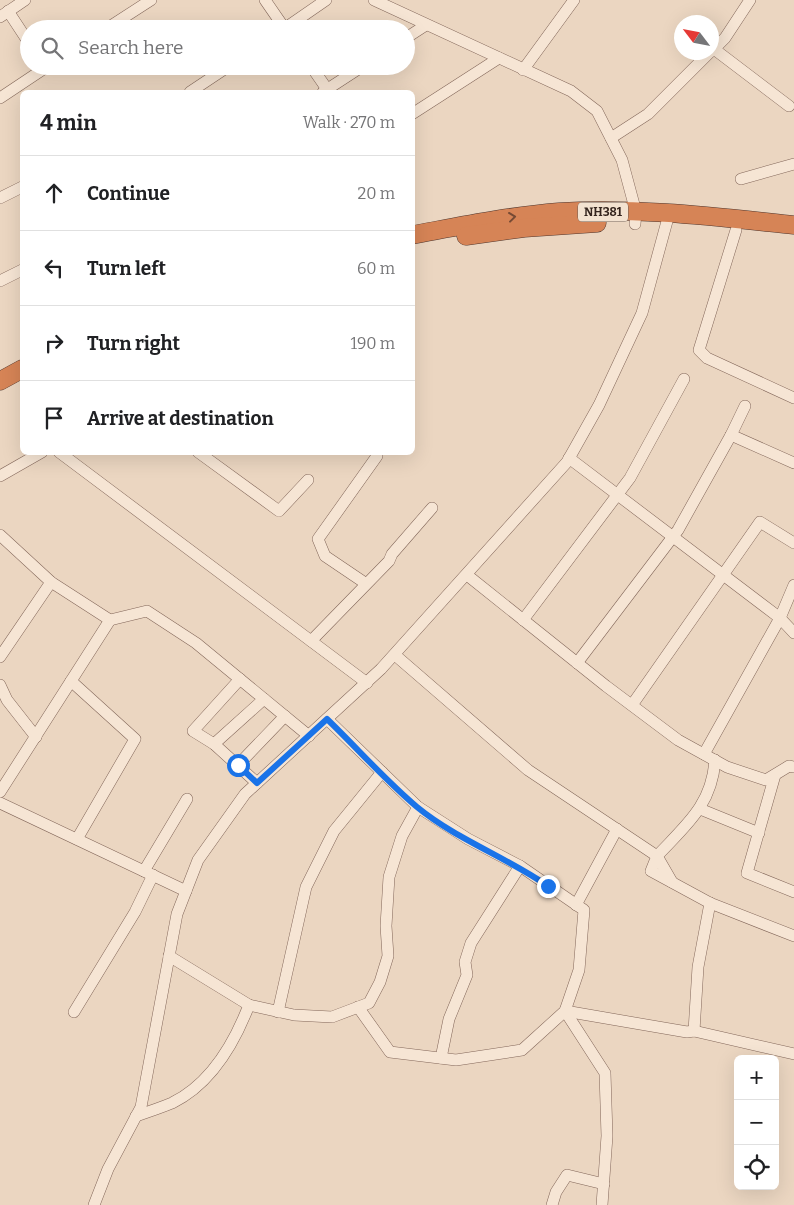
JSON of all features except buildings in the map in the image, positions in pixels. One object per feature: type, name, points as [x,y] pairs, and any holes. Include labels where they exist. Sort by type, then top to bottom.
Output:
[{"type":"highway","name":"NH381","points":[[415,238],[636,218],[794,225]]},
{"type":"highway","name":"NH381","points":[[668,219],[794,237]]},
{"type":"highway","points":[[0,369],[20,358]]},
{"type":"highway","points":[[0,381],[20,370]]},
{"type":"street","points":[[20,33],[4,14],[25,0]]},
{"type":"street","points":[[120,20],[151,0]]},
{"type":"street","points":[[265,0],[278,20]]},
{"type":"street","points":[[297,20],[326,0]]},
{"type":"street","points":[[374,0],[571,91],[597,111],[622,160],[636,218]]},
{"type":"street","points":[[524,70],[574,0]]},
{"type":"street","points":[[719,44],[750,0]]},
{"type":"street","points":[[415,32],[426,25]]},
{"type":"street","points":[[719,56],[792,106]]},
{"type":"street","points":[[415,112],[499,58]]},
{"type":"street","points":[[611,138],[648,114],[703,60]]},
{"type":"street","points":[[0,98],[33,75]]},
{"type":"street","points":[[193,90],[216,75]]},
{"type":"street","points":[[316,75],[325,90]]},
{"type":"street","points":[[329,90],[350,75]]},
{"type":"street","points":[[741,179],[794,164]]},
{"type":"street","points":[[0,198],[20,188]]},
{"type":"street","points":[[94,1205],[108,1168],[141,1107],[177,914],[198,860],[245,794],[367,683],[395,655],[467,576],[569,458],[600,405],[642,313],[668,219]]},
{"type":"street","points":[[736,230],[699,350],[707,358],[794,398]]},
{"type":"street","points":[[0,281],[20,271]]},
{"type":"street","points":[[523,620],[630,478],[684,379]]},
{"type":"street","points":[[577,663],[673,537],[731,435],[745,406]]},
{"type":"street","points":[[731,435],[794,463]]},
{"type":"street","points":[[0,476],[37,455]]},
{"type":"street","points":[[63,455],[367,683]]},
{"type":"street","points":[[202,455],[279,511],[308,480]]},
{"type":"street","points":[[366,584],[325,556],[318,539],[377,455]]},
{"type":"street","points":[[569,458],[780,618],[794,633]]},
{"type":"street","points":[[311,640],[389,561],[392,554],[432,508]]},
{"type":"street","points":[[632,705],[760,522],[794,543]]},
{"type":"street","points":[[0,535],[51,582],[110,620]]},
{"type":"street","points":[[467,576],[678,740],[727,767],[766,780],[789,766],[794,768]]},
{"type":"street","points":[[0,657],[51,582]]},
{"type":"street","points":[[704,754],[780,618],[794,585]]},
{"type":"street","points":[[0,792],[110,620],[147,611],[196,643],[309,736]]},
{"type":"street","points":[[780,618],[794,615]]},
{"type":"street","points":[[395,655],[528,770],[657,856]]},
{"type":"street","points":[[240,679],[193,730],[214,744],[257,783]]},
{"type":"street","points":[[71,681],[135,739],[78,840]]},
{"type":"street","points":[[0,685],[7,700],[36,737]]},
{"type":"street","points":[[214,744],[264,699]]},
{"type":"street","points":[[238,765],[285,716]]},
{"type":"street","points":[[327,719],[418,807],[468,839],[520,866],[584,910],[579,970],[565,1011],[522,1050],[456,1060],[390,1052],[358,1007]]},
{"type":"street","points":[[715,760],[714,779],[700,809],[657,856],[651,871],[710,903],[794,936]]},
{"type":"street","points":[[278,1012],[306,887],[334,831],[382,772]]},
{"type":"street","points":[[775,774],[747,873],[794,892]]},
{"type":"street","points":[[74,1012],[135,912],[149,873],[187,799]]},
{"type":"street","points":[[0,803],[186,890]]},
{"type":"street","points":[[169,956],[249,1005],[294,1016],[332,1017],[369,1003],[380,982],[388,956],[386,926],[388,877],[402,836],[418,807]]},
{"type":"street","points":[[700,809],[759,833]]},
{"type":"street","points":[[576,905],[616,829]]},
{"type":"street","points":[[441,1058],[448,1019],[467,975],[466,962],[471,943],[520,866]]},
{"type":"street","points":[[694,1032],[698,967],[710,903]]},
{"type":"street","points":[[136,1116],[173,1102],[209,1076],[237,1036],[249,1005]]},
{"type":"street","points":[[565,1011],[694,1032],[794,1054]]},
{"type":"street","points":[[565,1011],[604,1073],[607,1136],[602,1205]]},
{"type":"street","points":[[552,1205],[556,1192],[567,1175],[604,1184]]},
{"type":"route","points":[[238,765],[257,783],[327,719],[418,807],[468,839],[520,866],[548,886]]}]
